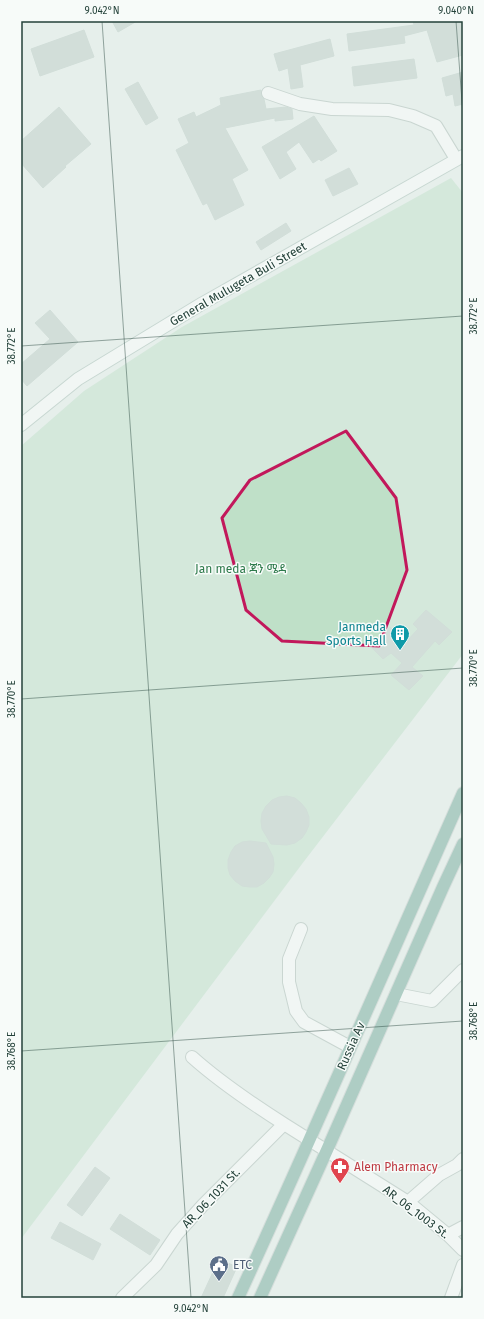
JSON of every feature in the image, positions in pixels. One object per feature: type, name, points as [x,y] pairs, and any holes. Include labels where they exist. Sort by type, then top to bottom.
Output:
[{"type":"main road","name":"Russia Av","points":[[238,1298],[310,1141],[350,1047],[463,793]]},
{"type":"main road","name":"Russia Av","points":[[260,1298],[327,1150],[442,887],[463,844]]},
{"type":"street","points":[[268,92],[300,104],[332,109],[389,110],[413,116],[436,126],[460,157]]},
{"type":"street","name":"General Mulugeta Buli Street","points":[[21,425],[78,379],[203,303],[460,157]]},
{"type":"street","points":[[301,929],[289,959],[289,982],[296,1011],[304,1022],[350,1047]]},
{"type":"street","points":[[396,994],[432,1001],[461,975]]},
{"type":"street","points":[[192,1057],[215,1078],[233,1091],[310,1141]]},
{"type":"street","name":"AR_06_1031 St.","points":[[122,1298],[156,1265],[177,1234],[203,1205],[284,1124]]},
{"type":"street","name":"AR_06_1003 St.","points":[[310,1141],[327,1150],[408,1202],[448,1235],[463,1250]]},
{"type":"street","points":[[408,1202],[439,1175],[457,1165],[463,1159]]},
{"type":"street","points":[[448,1235],[463,1227]]},
{"type":"street","points":[[451,1298],[463,1265]]},
{"type":"highlighted area","points":[[346,431],[396,498],[407,570],[379,646],[282,641],[246,610],[222,518],[250,480]]},
{"type":"green space","name":"Jan meda ጃን ሜዳ","points":[[451,178],[463,193],[463,654],[302,864],[21,1239],[21,446],[84,391],[182,327]]},
{"type":"building","points":[[112,21],[137,21],[118,32]]},
{"type":"building","points":[[413,21],[463,21],[463,55],[437,62],[427,30],[404,36],[405,43],[349,51],[347,34],[414,25]]},
{"type":"building","points":[[84,30],[94,57],[40,76],[31,49]]},
{"type":"building","points":[[330,39],[334,56],[300,65],[303,87],[291,89],[288,68],[279,71],[274,54]]},
{"type":"building","points":[[414,59],[417,78],[354,86],[352,67]]},
{"type":"building","points":[[463,72],[463,104],[455,106],[453,94],[446,96],[442,78]]},
{"type":"building","points":[[138,82],[158,118],[146,125],[125,89]]},
{"type":"building","points":[[261,90],[261,95],[264,99],[266,109],[286,107],[292,109],[293,119],[275,121],[275,118],[225,128],[248,170],[232,179],[244,205],[215,220],[207,203],[203,205],[176,150],[189,143],[178,119],[194,112],[196,117],[221,105],[220,98]]},
{"type":"building","points":[[59,107],[91,144],[65,166],[66,167],[43,188],[21,163],[21,141]]},
{"type":"building","points":[[314,116],[337,151],[321,161],[319,159],[313,163],[299,142],[286,152],[296,169],[280,179],[262,147]]},
{"type":"building","points":[[349,168],[358,184],[333,196],[325,180]]},
{"type":"building","points":[[286,223],[291,231],[261,250],[256,242]]},
{"type":"building","points":[[50,310],[78,342],[27,386],[21,379],[21,364],[50,339],[35,323]]},
{"type":"building","name":"Janmeda Sports Hall","points":[[426,610],[452,632],[439,645],[435,641],[412,667],[423,676],[409,690],[391,675],[402,663],[391,653],[383,659],[372,648],[390,627],[406,642],[418,629],[413,624]]},
{"type":"building","points":[[287,796],[295,798],[306,809],[309,817],[309,825],[302,838],[295,843],[287,845],[271,844],[262,829],[262,813],[272,800]]},
{"type":"building","points":[[250,841],[266,843],[273,857],[273,872],[264,883],[257,887],[242,886],[230,875],[228,868],[228,860],[235,846],[242,842]]},
{"type":"building","points":[[95,1167],[110,1178],[82,1216],[67,1205]]},
{"type":"building","points":[[120,1214],[160,1240],[150,1255],[110,1229]]},
{"type":"building","points":[[60,1222],[101,1244],[93,1260],[51,1238]]},
{"type":"building","name":"ETC","points":[[219,1259],[237,1267],[223,1298],[201,1298]]},
{"type":"place","name":"Janmeda Sports Hall","points":[[400,651]]},
{"type":"place","name":"Alem Pharmacy","points":[[340,1184]]},
{"type":"place","name":"ETC","points":[[219,1282]]}]
